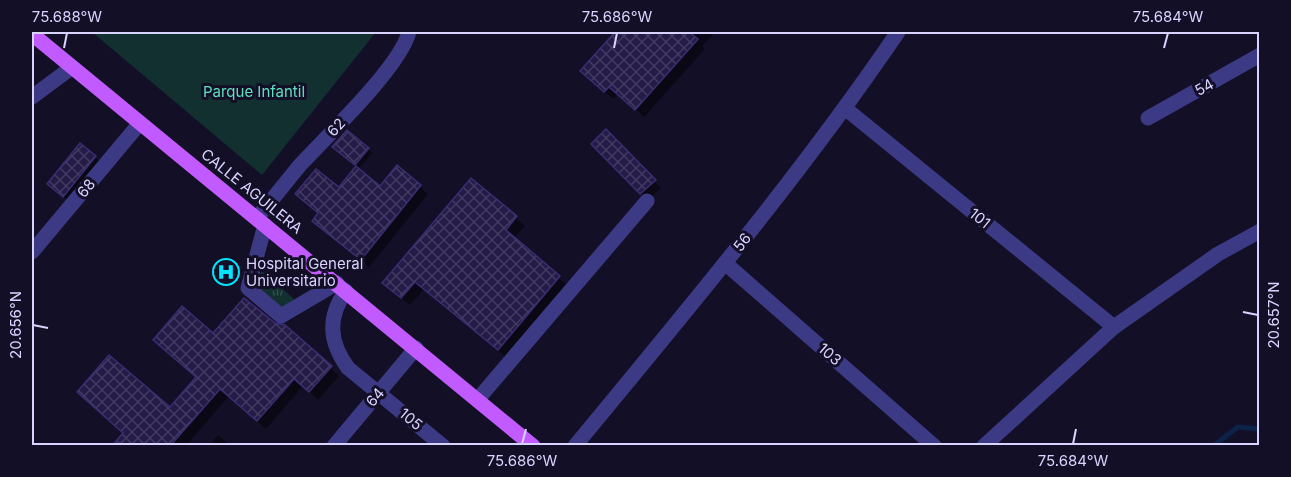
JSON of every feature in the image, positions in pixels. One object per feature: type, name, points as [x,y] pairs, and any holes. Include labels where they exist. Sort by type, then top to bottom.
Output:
[{"type":"main road","name":"CALLE AGUILERA","points":[[32,34],[533,446]]},
{"type":"street","name":"62","points":[[261,222],[299,166],[383,74],[399,52],[409,32]]},
{"type":"street","name":"56","points":[[575,446],[725,263],[846,109],[898,32]]},
{"type":"street","name":"54","points":[[1148,118],[1260,55]]},
{"type":"street","points":[[32,98],[71,68]]},
{"type":"street","name":"101","points":[[846,109],[1114,327]]},
{"type":"street","name":"68","points":[[32,252],[140,123]]},
{"type":"street","points":[[478,399],[647,201]]},
{"type":"street","points":[[261,222],[248,288],[281,316],[342,287]]},
{"type":"street","points":[[984,446],[1114,327],[1218,254],[1260,231]]},
{"type":"street","name":"103","points":[[725,263],[934,446]]},
{"type":"street","name":"105","points":[[342,287],[333,326],[333,343],[338,354],[348,368],[443,446]]},
{"type":"street","name":"64","points":[[334,446],[416,348]]},
{"type":"green space","name":"Parque Infantil","points":[[92,32],[376,32],[262,175]]},
{"type":"green space","points":[[261,270],[294,299],[281,310],[257,290]]},
{"type":"building","points":[[615,32],[689,32],[698,39],[635,110],[609,87],[604,92],[580,71]]},
{"type":"building","points":[[606,129],[656,180],[640,194],[591,144]]},
{"type":"building","points":[[347,130],[369,148],[355,165],[332,147]]},
{"type":"building","points":[[80,143],[96,156],[63,197],[47,184]]},
{"type":"building","points":[[397,165],[421,185],[361,260],[312,221],[318,213],[295,194],[316,169],[339,187],[356,166],[380,186]]},
{"type":"building","points":[[471,178],[517,216],[506,230],[560,276],[498,350],[415,282],[401,298],[382,283]]},
{"type":"building","points":[[244,298],[275,323],[285,325],[332,366],[309,392],[294,379],[257,421],[220,389],[170,446],[112,446],[123,433],[77,392],[109,355],[170,407],[196,377],[153,340],[182,306],[213,333]]},
{"type":"waterway","points":[[1213,446],[1238,427],[1260,429]]},
{"type":"place","name":"Hospital General Universitario","points":[[226,272]]}]
